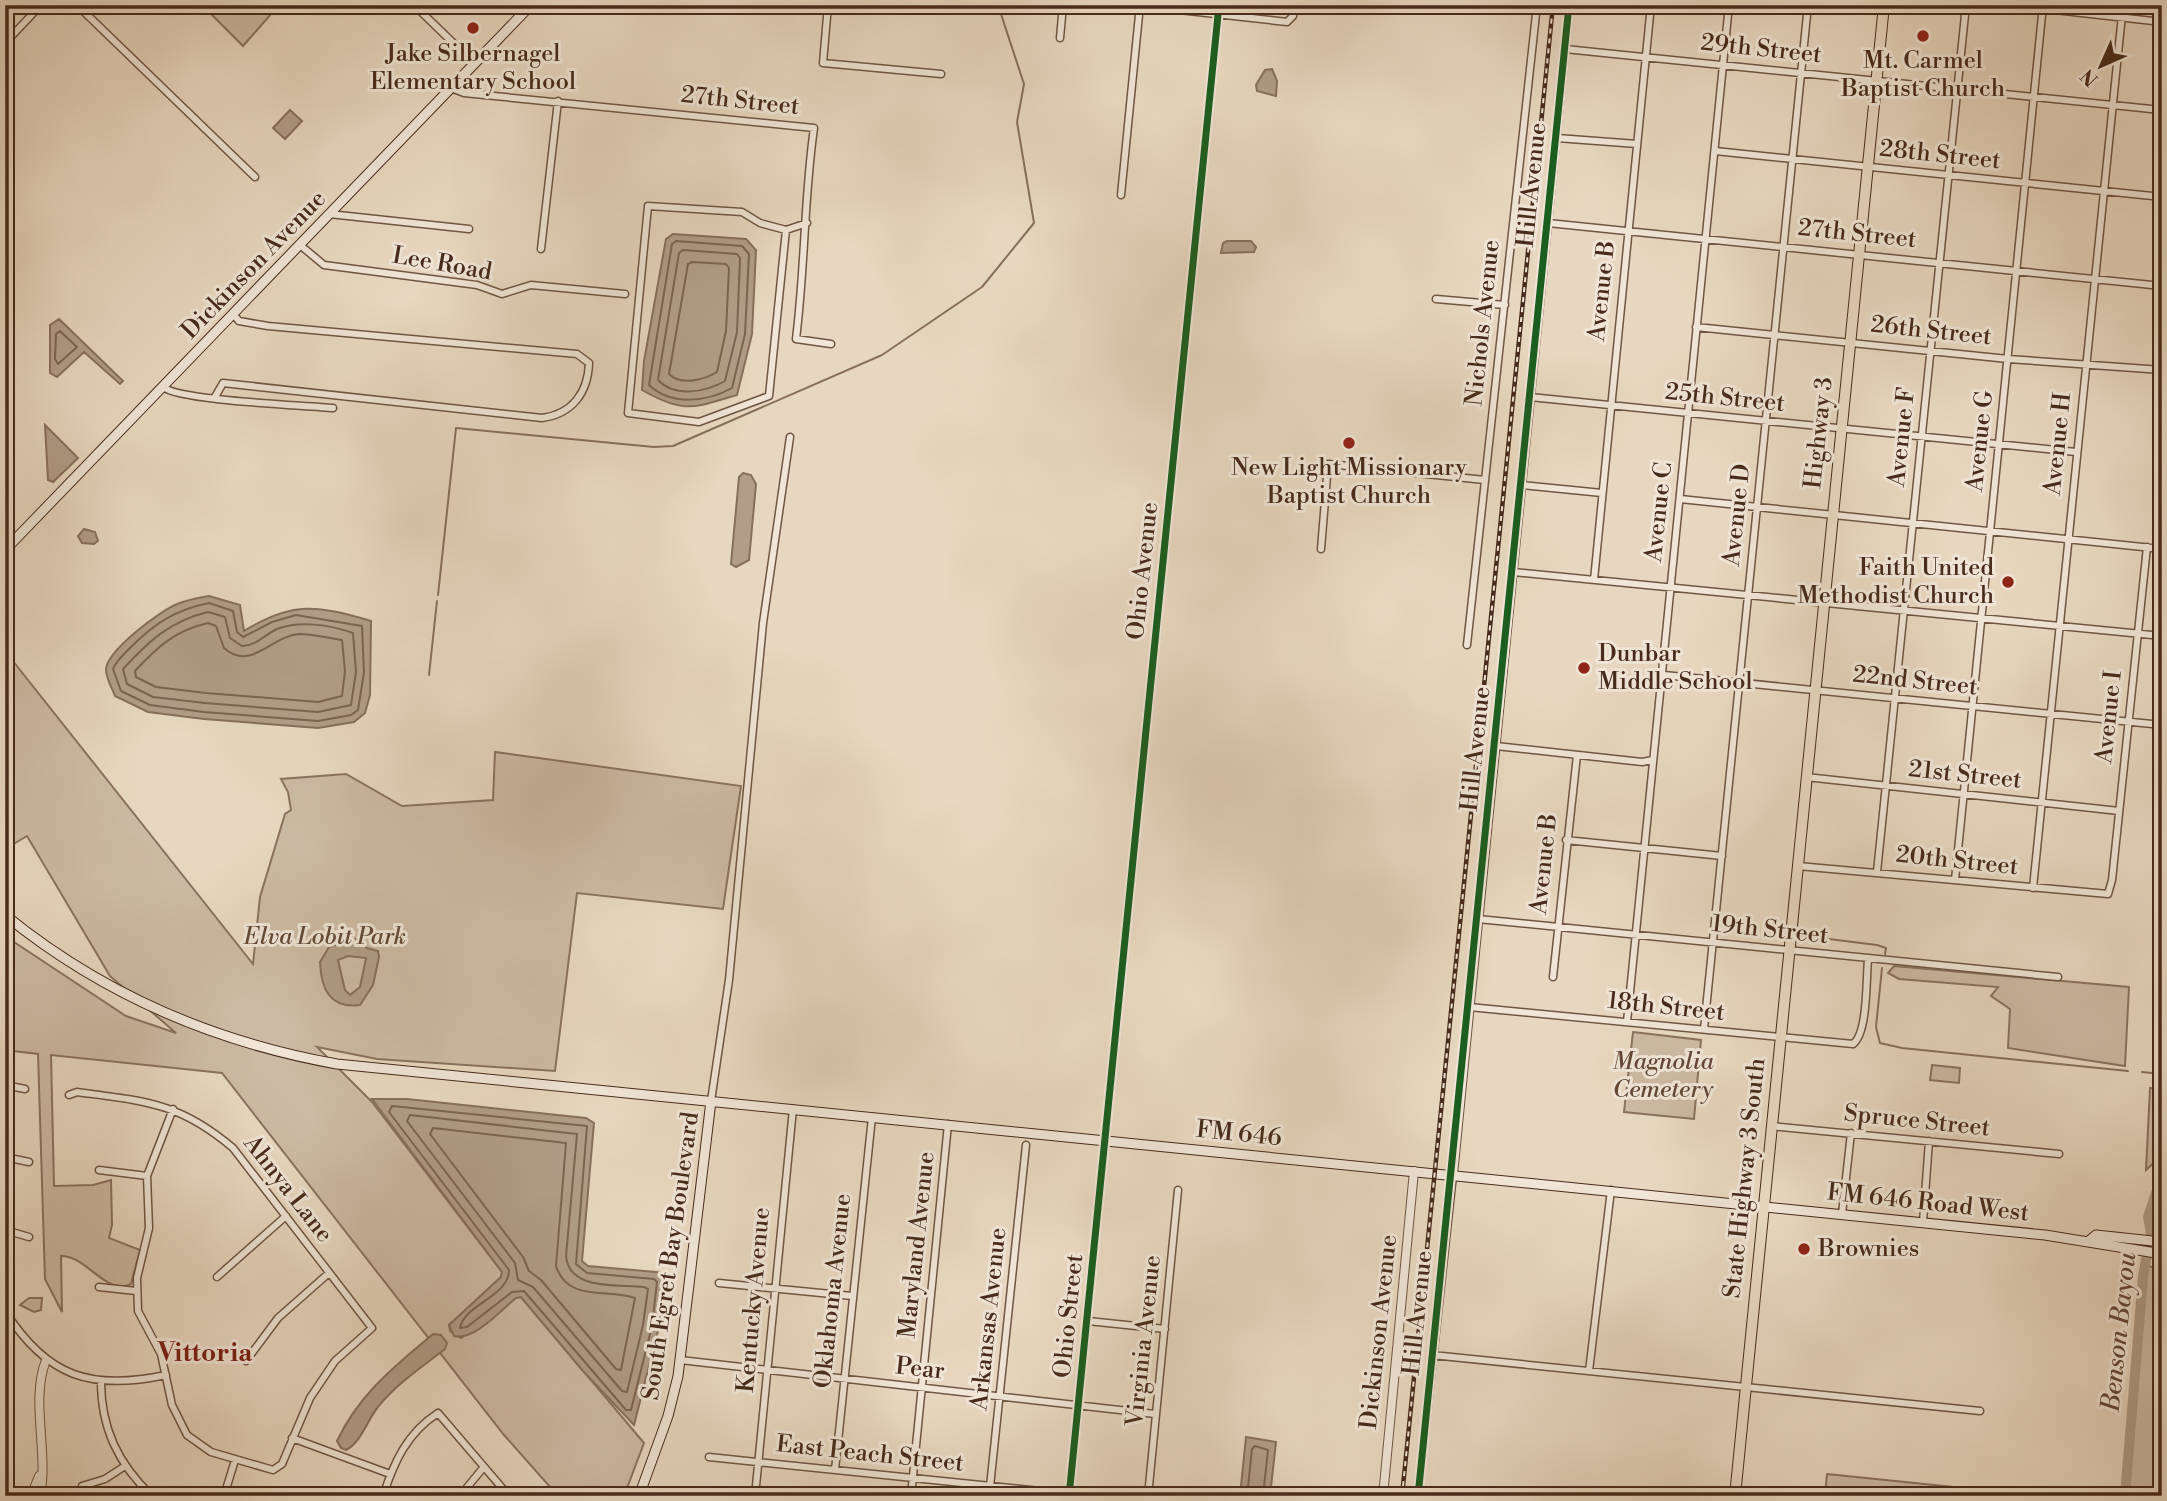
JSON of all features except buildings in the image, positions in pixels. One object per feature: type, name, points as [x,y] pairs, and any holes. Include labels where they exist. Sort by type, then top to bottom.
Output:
[{"type":"main road","name":"Dickinson Avenue","points":[[5,550],[531,5]]},
{"type":"main road","name":"Highway 3","points":[[1798,866],[1884,5]]},
{"type":"main road","name":"State Highway 3 South","points":[[1735,1496],[1787,952],[1798,866]]},
{"type":"main road","name":"FM 646","points":[[5,915],[38,942],[93,978],[155,1010],[277,1053],[348,1065],[1763,1206]]},
{"type":"main road","name":"South Egret Bay Boulevard","points":[[639,1496],[668,1416],[680,1360],[711,1101]]},
{"type":"main road","name":"FM 646 Road West","points":[[1763,1206],[2090,1240],[2096,1245],[2161,1254]]},
{"type":"main road","name":"FM 646 Road West","points":[[2090,1240],[2096,1235],[2161,1242]]},
{"type":"street","points":[[5,43],[41,5]]},
{"type":"street","points":[[77,5],[254,177]]},
{"type":"street","points":[[414,5],[475,64]]},
{"type":"street","points":[[828,5],[823,63],[941,74]]},
{"type":"street","points":[[1060,38],[1062,5]]},
{"type":"street","points":[[1134,5],[1287,22],[1291,20],[1294,8]]},
{"type":"street","name":"Ohio Avenue","points":[[1107,1140],[1219,5]]},
{"type":"street","name":"Nichols Avenue","points":[[1467,645],[1537,5]]},
{"type":"street","name":"Hill Avenue","points":[[1418,1496],[1453,1175],[1569,5]]},
{"type":"street","name":"Avenue B","points":[[1594,580],[1651,5]]},
{"type":"street","name":"Avenue C","points":[[1628,1022],[1634,935],[1664,675],[1696,327],[1730,5]]},
{"type":"street","name":"Avenue D","points":[[1704,1028],[1808,5]]},
{"type":"street","name":"Avenue F","points":[[1877,872],[1966,5]]},
{"type":"street","points":[[2009,5],[2162,22]]},
{"type":"street","name":"Avenue H","points":[[2033,888],[2123,5]]},
{"type":"street","points":[[1121,195],[1140,6]]},
{"type":"street","name":"Avenue G","points":[[1955,880],[2043,7]]},
{"type":"street","name":"29th Street","points":[[1565,49],[2161,110]]},
{"type":"street","name":"27th Street","points":[[452,88],[464,93],[814,128],[805,267],[796,339],[831,344]]},
{"type":"street","points":[[541,249],[558,101]]},
{"type":"street","points":[[1556,138],[1637,144]]},
{"type":"street","name":"28th Street","points":[[1715,151],[2162,197]]},
{"type":"street","points":[[786,230],[769,396],[699,422],[628,413],[648,206],[741,212],[760,223],[786,230],[807,223]]},
{"type":"street","points":[[330,214],[469,229]]},
{"type":"street","name":"27th Street","points":[[1548,223],[2162,286]]},
{"type":"street","name":"Lee Road","points":[[300,245],[324,265],[477,285],[502,294],[531,285],[625,294]]},
{"type":"street","points":[[1436,299],[1505,305]]},
{"type":"street","points":[[215,397],[223,383],[542,418],[555,416],[573,404],[584,389],[589,371],[589,363],[577,354],[243,322],[233,314]]},
{"type":"street","name":"26th Street","points":[[1696,327],[2008,359],[2162,370]]},
{"type":"street","points":[[163,387],[173,392],[333,408]]},
{"type":"street","name":"25th Street","points":[[1530,397],[2076,452]]},
{"type":"street","points":[[711,1101],[729,980],[763,623],[790,437]]},
{"type":"street","points":[[1321,549],[1328,464],[1485,480]]},
{"type":"street","points":[[1522,485],[1602,493]]},
{"type":"street","points":[[1680,499],[2162,549]]},
{"type":"street","name":"Avenue I","points":[[2109,890],[2147,547]]},
{"type":"street","points":[[1513,572],[2162,636]]},
{"type":"street","name":"22nd Street","points":[[1664,675],[2162,724]]},
{"type":"street","points":[[1496,746],[1642,762],[1653,760]]},
{"type":"street","name":"Avenue B","points":[[1553,977],[1577,755]]},
{"type":"street","name":"21st Street","points":[[1806,778],[2119,811]]},
{"type":"street","points":[[1566,840],[1722,856]]},
{"type":"street","name":"20th Street","points":[[1798,866],[2102,896],[2109,890]]},
{"type":"street","name":"19th Street","points":[[1478,919],[2058,977]]},
{"type":"street","name":"18th Street","points":[[1469,1007],[1704,1028],[1847,1045],[1859,1040],[1868,960]]},
{"type":"street","points":[[1548,1014],[1549,1005]]},
{"type":"street","points":[[5,1085],[25,1089]]},
{"type":"street","name":"Ahnya Lane","points":[[69,1095],[77,1092],[136,1100],[173,1109],[211,1129],[233,1148],[372,1328],[335,1361],[310,1398],[292,1438]]},
{"type":"street","points":[[173,1109],[147,1177],[149,1228],[136,1290],[138,1311],[161,1354],[172,1405],[187,1435],[211,1452],[276,1469],[282,1464],[292,1438],[390,1474]]},
{"type":"street","name":"Kentucky Avenue","points":[[755,1496],[793,1109]]},
{"type":"street","name":"Oklahoma Avenue","points":[[835,1470],[873,1116]]},
{"type":"street","name":"Maryland Avenue","points":[[911,1496],[948,1124]]},
{"type":"street","name":"Spruce Street","points":[[1771,1126],[2059,1154]]},
{"type":"street","points":[[1842,1214],[1851,1133]]},
{"type":"street","name":"Ohio Street","points":[[1069,1495],[1107,1140]]},
{"type":"street","points":[[1923,1222],[1928,1141]]},
{"type":"street","name":"Arkansas Avenue","points":[[989,1496],[1026,1145]]},
{"type":"street","points":[[5,1157],[29,1162]]},
{"type":"street","points":[[99,1170],[147,1177]]},
{"type":"street","name":"Dickinson Avenue","points":[[1382,1496],[1414,1171]]},
{"type":"street","name":"Virginia Avenue","points":[[1148,1496],[1178,1190]]},
{"type":"street","points":[[1589,1371],[1611,1190]]},
{"type":"street","points":[[217,1277],[286,1216]]},
{"type":"street","points":[[5,1230],[29,1237]]},
{"type":"street","points":[[246,1361],[278,1318],[329,1273]]},
{"type":"street","points":[[719,1283],[852,1296]]},
{"type":"street","points":[[99,1287],[136,1290]]},
{"type":"street","points":[[5,1311],[22,1336],[46,1360],[74,1375],[100,1381],[136,1381],[166,1375]]},
{"type":"street","points":[[1088,1321],[1165,1329]]},
{"type":"street","points":[[1432,1356],[1980,1411]]},
{"type":"street","points":[[40,1496],[44,1438],[39,1381],[46,1360]]},
{"type":"street","name":"Pear","points":[[680,1360],[1155,1414]]},
{"type":"street","points":[[100,1381],[102,1416],[125,1465],[152,1496]]},
{"type":"street","points":[[383,1496],[390,1474],[411,1438],[438,1413],[509,1496]]},
{"type":"street","name":"East Peach Street","points":[[709,1457],[1069,1495]]},
{"type":"street","points":[[224,1496],[235,1460]]},
{"type":"street","points":[[82,1486],[106,1479],[125,1465]]},
{"type":"street","points":[[460,1496],[483,1468]]},
{"type":"street","points":[[31,1496],[41,1470]]},
{"type":"green space","points":[[202,5],[279,5],[243,46]]},
{"type":"green space","name":"Elva Lobit Park","points":[[5,651],[253,964],[260,897],[285,814],[291,810],[288,792],[281,779],[346,774],[402,806],[493,800],[495,752],[741,786],[723,909],[577,893],[555,1071],[377,1059],[317,1047],[372,1102],[502,1272],[501,1277],[449,1325],[450,1331],[461,1338],[521,1297],[644,1443],[624,1496],[558,1496],[504,1435],[222,1073],[51,1055],[54,1186],[93,1185],[111,1180],[112,1225],[109,1238],[140,1250],[131,1284],[122,1286],[105,1281],[70,1257],[61,1256],[62,1312],[45,1279],[38,1054],[5,1050],[5,936],[126,1016],[176,1033],[110,976],[27,836],[5,849]]},
{"type":"green space","points":[[1894,966],[2129,987],[2125,1066],[2008,1048],[2010,1009],[1991,996],[1998,987],[1899,979],[1888,973]]},
{"type":"green space","name":"Magnolia Cemetery","points":[[1633,1032],[1701,1040],[1694,1119],[1624,1112]]},
{"type":"green space","points":[[1932,1065],[1960,1068],[1959,1083],[1930,1080]]},
{"type":"green space","points":[[2150,1088],[2162,1089],[2162,1155],[2146,1170]]},
{"type":"green space","points":[[2145,1266],[2162,1268],[2162,1496],[2126,1496]]},
{"type":"green space","points":[[29,1298],[42,1298],[41,1310],[34,1312],[20,1305]]},
{"type":"green space","points":[[1827,1474],[2041,1496],[1825,1496]]},
{"type":"water","points":[[1272,69],[1277,81],[1276,96],[1257,91],[1256,85],[1265,70]]},
{"type":"water","points":[[290,110],[302,121],[285,139],[273,128]]},
{"type":"water","points":[[673,234],[746,239],[756,250],[752,334],[737,395],[710,403],[679,406],[642,390],[644,361],[666,239]]},
{"type":"water","points":[[1251,241],[1256,247],[1254,252],[1221,253],[1223,243]]},
{"type":"water","points":[[59,319],[123,381],[120,384],[84,352],[57,377],[50,373],[50,325]]},
{"type":"water","points":[[45,425],[78,458],[53,482],[48,480]]},
{"type":"water","points":[[743,473],[751,475],[756,484],[749,560],[736,567],[731,564],[739,477]]},
{"type":"water","points":[[84,529],[95,532],[98,541],[94,544],[82,543],[78,536]]},
{"type":"water","points":[[209,596],[240,605],[244,631],[261,621],[291,610],[320,609],[371,621],[370,695],[365,713],[354,722],[318,728],[148,712],[115,696],[106,670],[108,662],[124,643],[169,608],[185,601]]},
{"type":"water","points":[[359,939],[367,948],[378,951],[373,985],[360,1005],[341,1004],[325,989],[320,962],[329,947]],"holes":[[[348,956],[366,958],[360,987],[350,995],[345,990],[338,960]]]},
{"type":"water","points":[[372,1099],[407,1099],[586,1118],[594,1123],[582,1261],[588,1266],[662,1273],[665,1280],[659,1327],[634,1425],[583,1371],[521,1297],[516,1298],[470,1334],[454,1336],[449,1325],[501,1277],[502,1272]]},
{"type":"water","points":[[433,1334],[441,1335],[447,1343],[445,1349],[385,1399],[351,1447],[346,1450],[341,1448],[337,1441],[367,1395]]},
{"type":"water","points":[[1246,1437],[1276,1442],[1270,1496],[1240,1496]]},
{"type":"waterway","points":[[438,595],[456,428],[654,447],[673,446],[882,355],[982,287],[1034,223],[1017,122],[1024,84],[998,5]]},
{"type":"waterway","points":[[429,675],[437,601]]},
{"type":"waterway","points":[[1813,937],[1877,945],[1886,948],[1885,954]]},
{"type":"waterway","points":[[1882,968],[1876,1027],[1880,1043],[1902,1048],[2128,1071]]},
{"type":"waterway","points":[[2142,1072],[2162,1074]]},
{"type":"waterway","name":"Benson Bayou","points":[[2125,1496],[2143,1277],[2151,1232],[2148,1217],[2162,1175]]},
{"type":"railway","points":[[1402,1496],[1553,5]]},
{"type":"cycle path","points":[[1069,1496],[1219,5]]},
{"type":"cycle path","points":[[1418,1496],[1569,5]]},
{"type":"place","name":"Jake Silbernagel Elementary School","points":[[473,28]]},
{"type":"place","name":"Mt. Carmel Baptist Church","points":[[1923,36]]},
{"type":"place","name":"New Light Missionary Baptist Church","points":[[1349,443]]},
{"type":"place","name":"Faith United Methodist Church","points":[[2008,582]]},
{"type":"place","name":"Dunbar Middle School","points":[[1584,668]]},
{"type":"place","name":"Brownies","points":[[1804,1249]]},
{"type":"district","name":"Vittoria","points":[[205,1353]]}]
